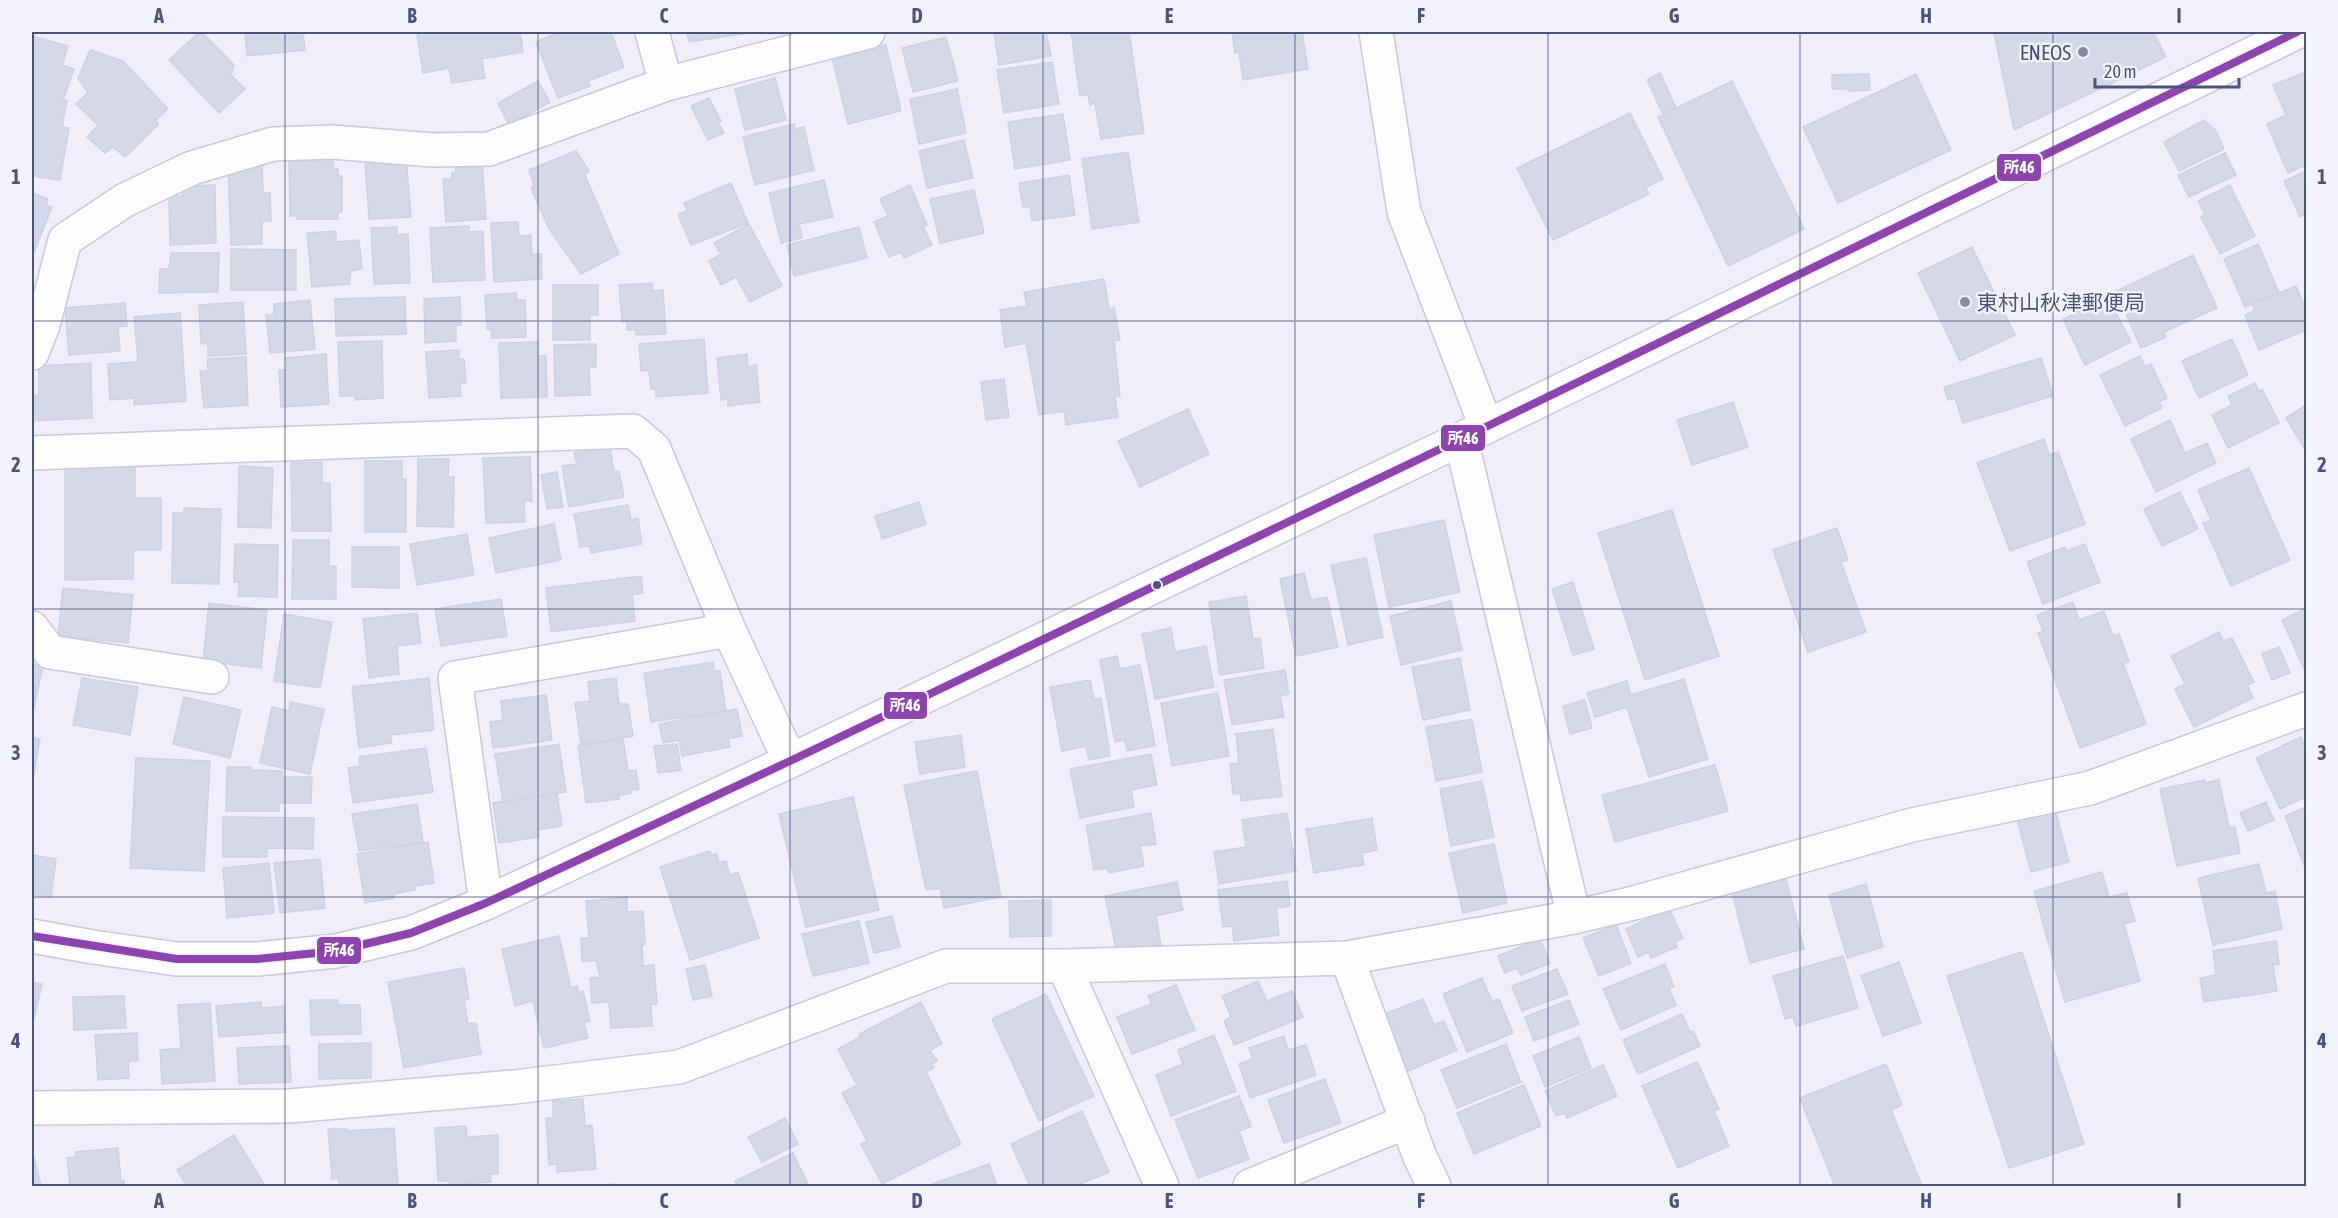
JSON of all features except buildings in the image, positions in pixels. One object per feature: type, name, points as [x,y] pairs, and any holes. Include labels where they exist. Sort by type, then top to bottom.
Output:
[{"type":"street","points":[[652,32],[666,84]]},
{"type":"street","points":[[32,353],[43,325],[65,240],[125,200],[192,168],[273,144],[332,142],[433,150],[489,149],[666,84],[868,32]]},
{"type":"street","points":[[1377,32],[1404,212],[1474,433],[1574,917]]},
{"type":"street","points":[[32,936],[177,959],[257,959],[336,951],[411,933],[486,903],[790,761],[1474,433],[2297,32]]},
{"type":"street","points":[[32,453],[633,431],[654,449],[729,630],[790,761]]},
{"type":"street","points":[[32,628],[50,652],[212,677]]},
{"type":"street","points":[[486,903],[455,678],[729,630]]},
{"type":"street","points":[[32,1108],[289,1106],[514,1087],[679,1067],[946,966],[1064,966],[1347,958],[1574,917],[1634,903],[1912,825],[2090,788],[2307,709]]},
{"type":"street","points":[[1347,958],[1434,1186]]},
{"type":"street","points":[[1064,966],[1162,1186]]},
{"type":"street","points":[[1250,1186],[1408,1121]]},
{"type":"transit line","name":"所46","points":[[32,936],[177,959],[257,959],[336,951],[411,933],[486,903],[790,761],[1461,439],[2297,32]]},
{"type":"place","name":"ENEOS","points":[[2083,52]]},
{"type":"place","name":"東村山秋津郵便局","points":[[1965,302]]}]
